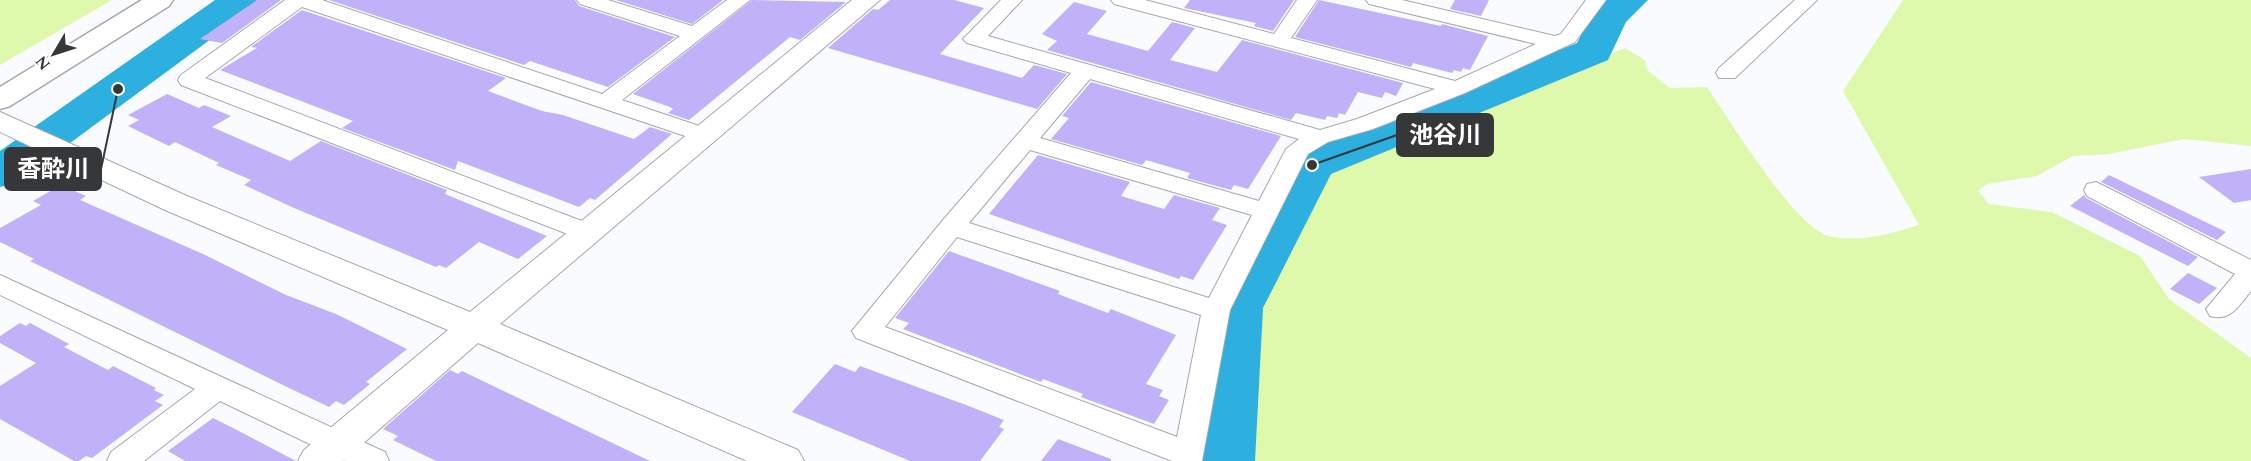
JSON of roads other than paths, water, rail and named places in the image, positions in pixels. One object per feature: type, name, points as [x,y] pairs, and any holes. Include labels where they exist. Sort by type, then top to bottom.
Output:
[{"type":"highway","points":[[0,100],[160,0]]},
{"type":"street","points":[[586,232],[189,80],[300,0],[703,135]]},
{"type":"street","points":[[587,0],[696,34]]},
{"type":"street","points":[[604,103],[740,0]]},
{"type":"street","points":[[327,452],[586,232],[867,0]]},
{"type":"street","points":[[1011,0],[974,39],[1320,137]]},
{"type":"street","points":[[1121,0],[1457,88]]},
{"type":"street","points":[[1279,41],[1307,0]]},
{"type":"street","points":[[1376,0],[1557,43]]},
{"type":"street","points":[[1084,72],[952,226],[866,331],[1188,458],[1216,310],[1264,211],[1298,148],[1320,137],[1365,124],[1457,88],[1568,39],[1596,0]]},
{"type":"street","points":[[1727,73],[1807,0]]},
{"type":"street","points":[[9,126],[65,154],[173,202],[474,327],[785,461]]},
{"type":"street","points":[[1027,141],[1264,211]]},
{"type":"street","points":[[2096,190],[2251,272],[2220,309]]},
{"type":"street","points":[[952,226],[1216,310]]},
{"type":"street","points":[[0,284],[219,386],[327,452],[374,461]]},
{"type":"street","points":[[122,461],[219,386]]},
{"type":"waterway","points":[[0,173],[240,0]]},
{"type":"waterway","points":[[1226,461],[1237,308],[1291,210],[1312,165],[1594,51],[1609,17],[1629,0]]},
{"type":"place","name":"香酔川","points":[[118,89]]},
{"type":"place","name":"池谷川","points":[[1312,165]]}]
